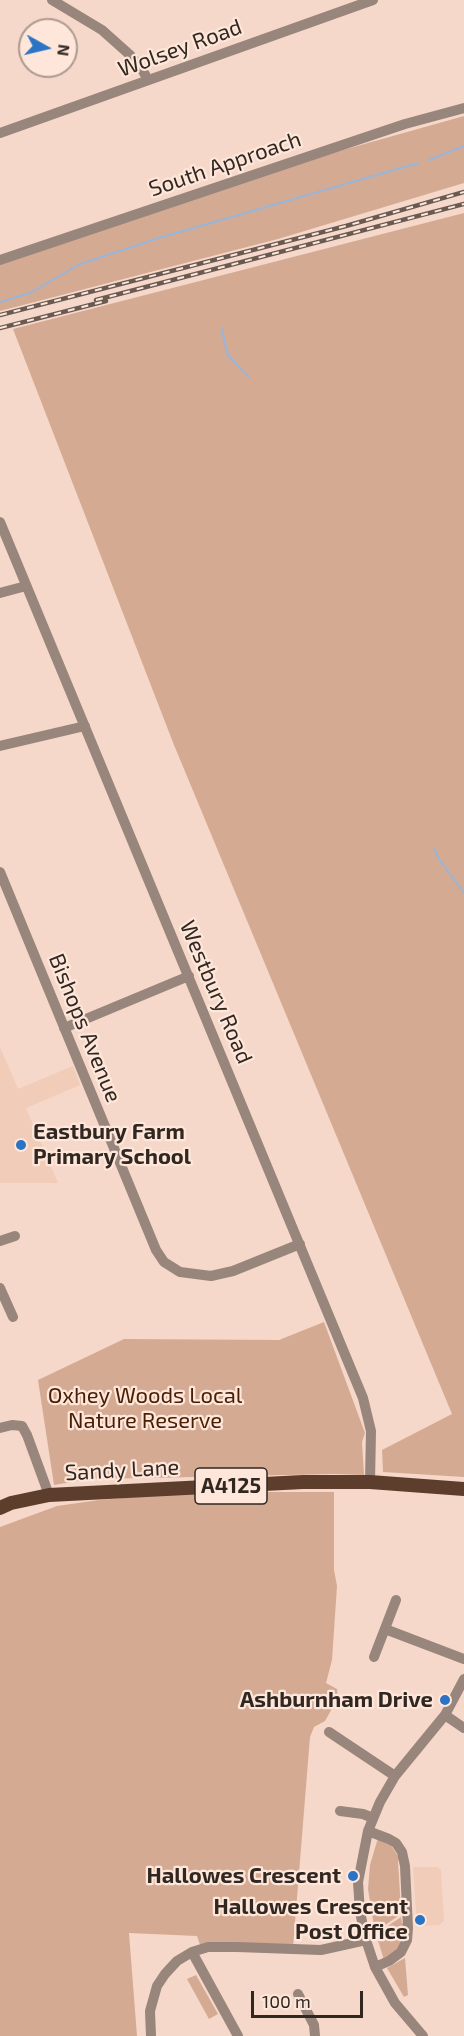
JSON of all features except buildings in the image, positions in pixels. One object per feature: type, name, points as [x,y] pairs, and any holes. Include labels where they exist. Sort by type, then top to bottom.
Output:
[{"type":"main road","name":"Sandy Lane","points":[[0,1508],[11,1503],[49,1495],[303,1482],[370,1482],[464,1489]]},
{"type":"street","points":[[52,0],[102,30],[130,55],[144,71],[148,80]]},
{"type":"street","name":"Wolsey Road","points":[[0,133],[373,0]]},
{"type":"street","name":"South Approach","points":[[0,260],[405,124],[464,108]]},
{"type":"street","name":"Westbury Road","points":[[0,522],[363,1398],[370,1418],[372,1444],[370,1482]]},
{"type":"street","points":[[0,593],[26,586]]},
{"type":"street","points":[[0,747],[85,726]]},
{"type":"street","name":"Bishops Avenue","points":[[0,872],[5,896],[64,1028],[156,1250],[169,1267],[195,1275],[221,1275],[300,1244]]},
{"type":"street","points":[[64,1028],[189,976]]},
{"type":"street","points":[[0,1240],[15,1236]]},
{"type":"street","points":[[0,1288],[13,1317]]},
{"type":"street","points":[[0,1428],[12,1425],[22,1426],[49,1495]]},
{"type":"street","points":[[374,1657],[396,1600]]},
{"type":"street","points":[[385,1629],[464,1659]]},
{"type":"street","points":[[423,2036],[395,2003],[375,1967],[360,1912],[358,1882],[368,1831],[394,1776],[445,1715],[464,1679]]},
{"type":"street","points":[[445,1715],[464,1728]]},
{"type":"street","points":[[329,1732],[394,1776]]},
{"type":"street","points":[[340,1811],[363,1814],[373,1818]]},
{"type":"street","points":[[368,1831],[396,1843],[402,1852],[405,1866],[407,1940],[401,1952],[375,1967]]},
{"type":"street","points":[[151,2036],[150,2011],[157,1986],[177,1961],[192,1952],[208,1947],[321,1950],[366,1940]]},
{"type":"street","points":[[192,1952],[238,2036]]},
{"type":"street","points":[[298,1994],[314,2025],[315,2036]]},
{"type":"shaded area","name":"Eastbury Farm Primary School","points":[[0,1047],[18,1089],[73,1066],[80,1085],[26,1108],[58,1183],[0,1183]]},
{"type":"shaded area","points":[[413,1867],[437,1867],[441,1870],[444,1921],[439,1925],[417,1926]]},
{"type":"green space","points":[[464,116],[464,183],[278,239],[0,311],[0,265],[311,159]]},
{"type":"green space","points":[[464,213],[464,1477],[383,1472],[382,1450],[452,1414],[174,745],[13,329]]},
{"type":"green space","name":"Oxhey Woods Local Nature Reserve","points":[[324,1322],[365,1433],[362,1442],[364,1475],[90,1479],[54,1485],[38,1380],[124,1339],[279,1340]]},
{"type":"green space","name":"Oxhey Woods Local Nature Reserve","points":[[198,1492],[334,1492],[334,1570],[337,1586],[332,1660],[326,1683],[337,1689],[338,1698],[325,1721],[314,1727],[310,1737],[293,1947],[200,1945],[197,1936],[129,1933],[137,2036],[0,2036],[0,1527],[57,1506],[99,1500]]},
{"type":"green space","points":[[378,1838],[390,1844],[400,1859],[398,1861],[401,1911],[404,1912],[375,1932],[368,1889],[370,1865]]},
{"type":"green space","points":[[401,1917],[404,1934],[399,1947],[384,1960],[376,1934]]},
{"type":"green space","points":[[405,1958],[408,1995],[404,1997],[387,1968]]},
{"type":"green space","points":[[196,1975],[218,2014],[209,2019],[187,1979]]},
{"type":"waterway","points":[[429,160],[464,146]]},
{"type":"waterway","points":[[0,302],[30,293],[80,264],[159,238],[418,163]]},
{"type":"waterway","points":[[222,329],[227,354],[249,377]]},
{"type":"waterway","points":[[434,849],[464,893]]},
{"type":"railway","points":[[0,315],[346,226],[464,192]]},
{"type":"railway","points":[[96,300],[464,204]]},
{"type":"railway","points":[[0,328],[106,301]]},
{"type":"place","name":"Eastbury Farm Primary School","points":[[21,1145]]},
{"type":"place","name":"Ashburnham Drive","points":[[445,1700]]},
{"type":"place","name":"Hallowes Crescent","points":[[353,1876]]},
{"type":"place","name":"Hallowes Crescent Post Office","points":[[420,1920]]}]
